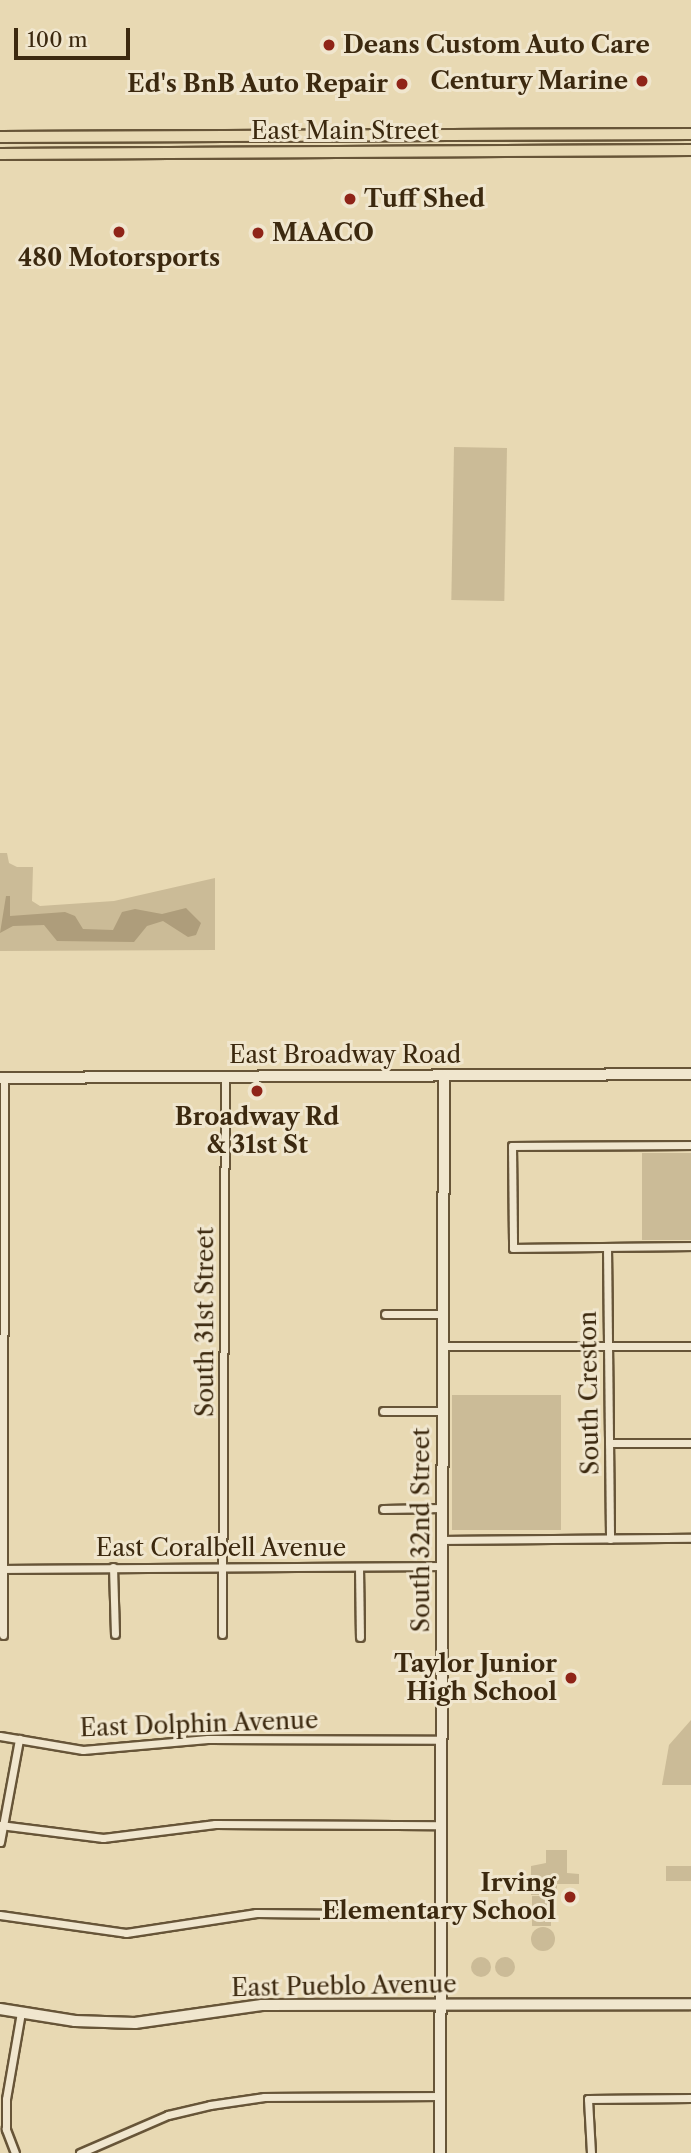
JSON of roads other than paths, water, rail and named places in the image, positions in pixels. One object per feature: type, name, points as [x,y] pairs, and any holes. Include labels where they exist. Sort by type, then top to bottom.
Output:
[{"type":"main road","name":"East Main Street","points":[[0,137],[685,134]]},
{"type":"main road","points":[[685,134],[685,150]]},
{"type":"main road","points":[[218,136],[218,153]]},
{"type":"main road","name":"East Main Street","points":[[0,154],[685,150]]},
{"type":"street","name":"East Broadway Road","points":[[2,1078],[691,1074]]},
{"type":"street","name":"South 32nd Street","points":[[440,2153],[444,1075]]},
{"type":"street","name":"South 31st Street","points":[[222,1634],[225,1077]]},
{"type":"street","points":[[2,1078],[3,1635]]},
{"type":"street","points":[[691,1145],[512,1146],[513,1248],[691,1246]]},
{"type":"street","name":"South Creston","points":[[607,1247],[610,1539]]},
{"type":"street","points":[[385,1314],[443,1314]]},
{"type":"street","points":[[443,1346],[691,1346]]},
{"type":"street","points":[[383,1411],[442,1411]]},
{"type":"street","points":[[609,1443],[691,1443]]},
{"type":"street","points":[[383,1509],[442,1508]]},
{"type":"street","points":[[442,1540],[691,1538]]},
{"type":"street","name":"East Coralbell Avenue","points":[[2,1569],[442,1566]]},
{"type":"street","points":[[113,1567],[115,1634]]},
{"type":"street","points":[[359,1567],[360,1637]]},
{"type":"street","name":"East Dolphin Avenue","points":[[0,1736],[83,1750],[208,1739],[442,1740]]},
{"type":"street","points":[[0,1842],[1,1825],[19,1739]]},
{"type":"street","points":[[1,1825],[103,1838],[215,1824],[441,1825]]},
{"type":"street","points":[[0,1915],[127,1933],[256,1913],[441,1915]]},
{"type":"street","name":"East Pueblo Avenue","points":[[0,2009],[135,2024],[262,2005],[691,2004]]},
{"type":"street","points":[[15,2153],[6,2129],[3,2099],[21,2012]]},
{"type":"street","points":[[80,2153],[168,2115],[210,2105],[264,2097],[440,2096]]},
{"type":"street","points":[[591,2153],[588,2099],[691,2098]]},
{"type":"place","name":"Deans Custom Auto Care","points":[[329,45]]},
{"type":"place","name":"Century Marine","points":[[642,81]]},
{"type":"place","name":"Ed's BnB Auto Repair","points":[[402,84]]},
{"type":"place","name":"Tuff Shed","points":[[350,199]]},
{"type":"place","name":"480 Motorsports","points":[[119,232]]},
{"type":"place","name":"MAACO","points":[[258,233]]},
{"type":"place","name":"Broadway Rd & 31st St","points":[[257,1091]]},
{"type":"place","name":"Taylor Junior High School","points":[[571,1678]]},
{"type":"place","name":"Irving Elementary School","points":[[570,1897]]}]
